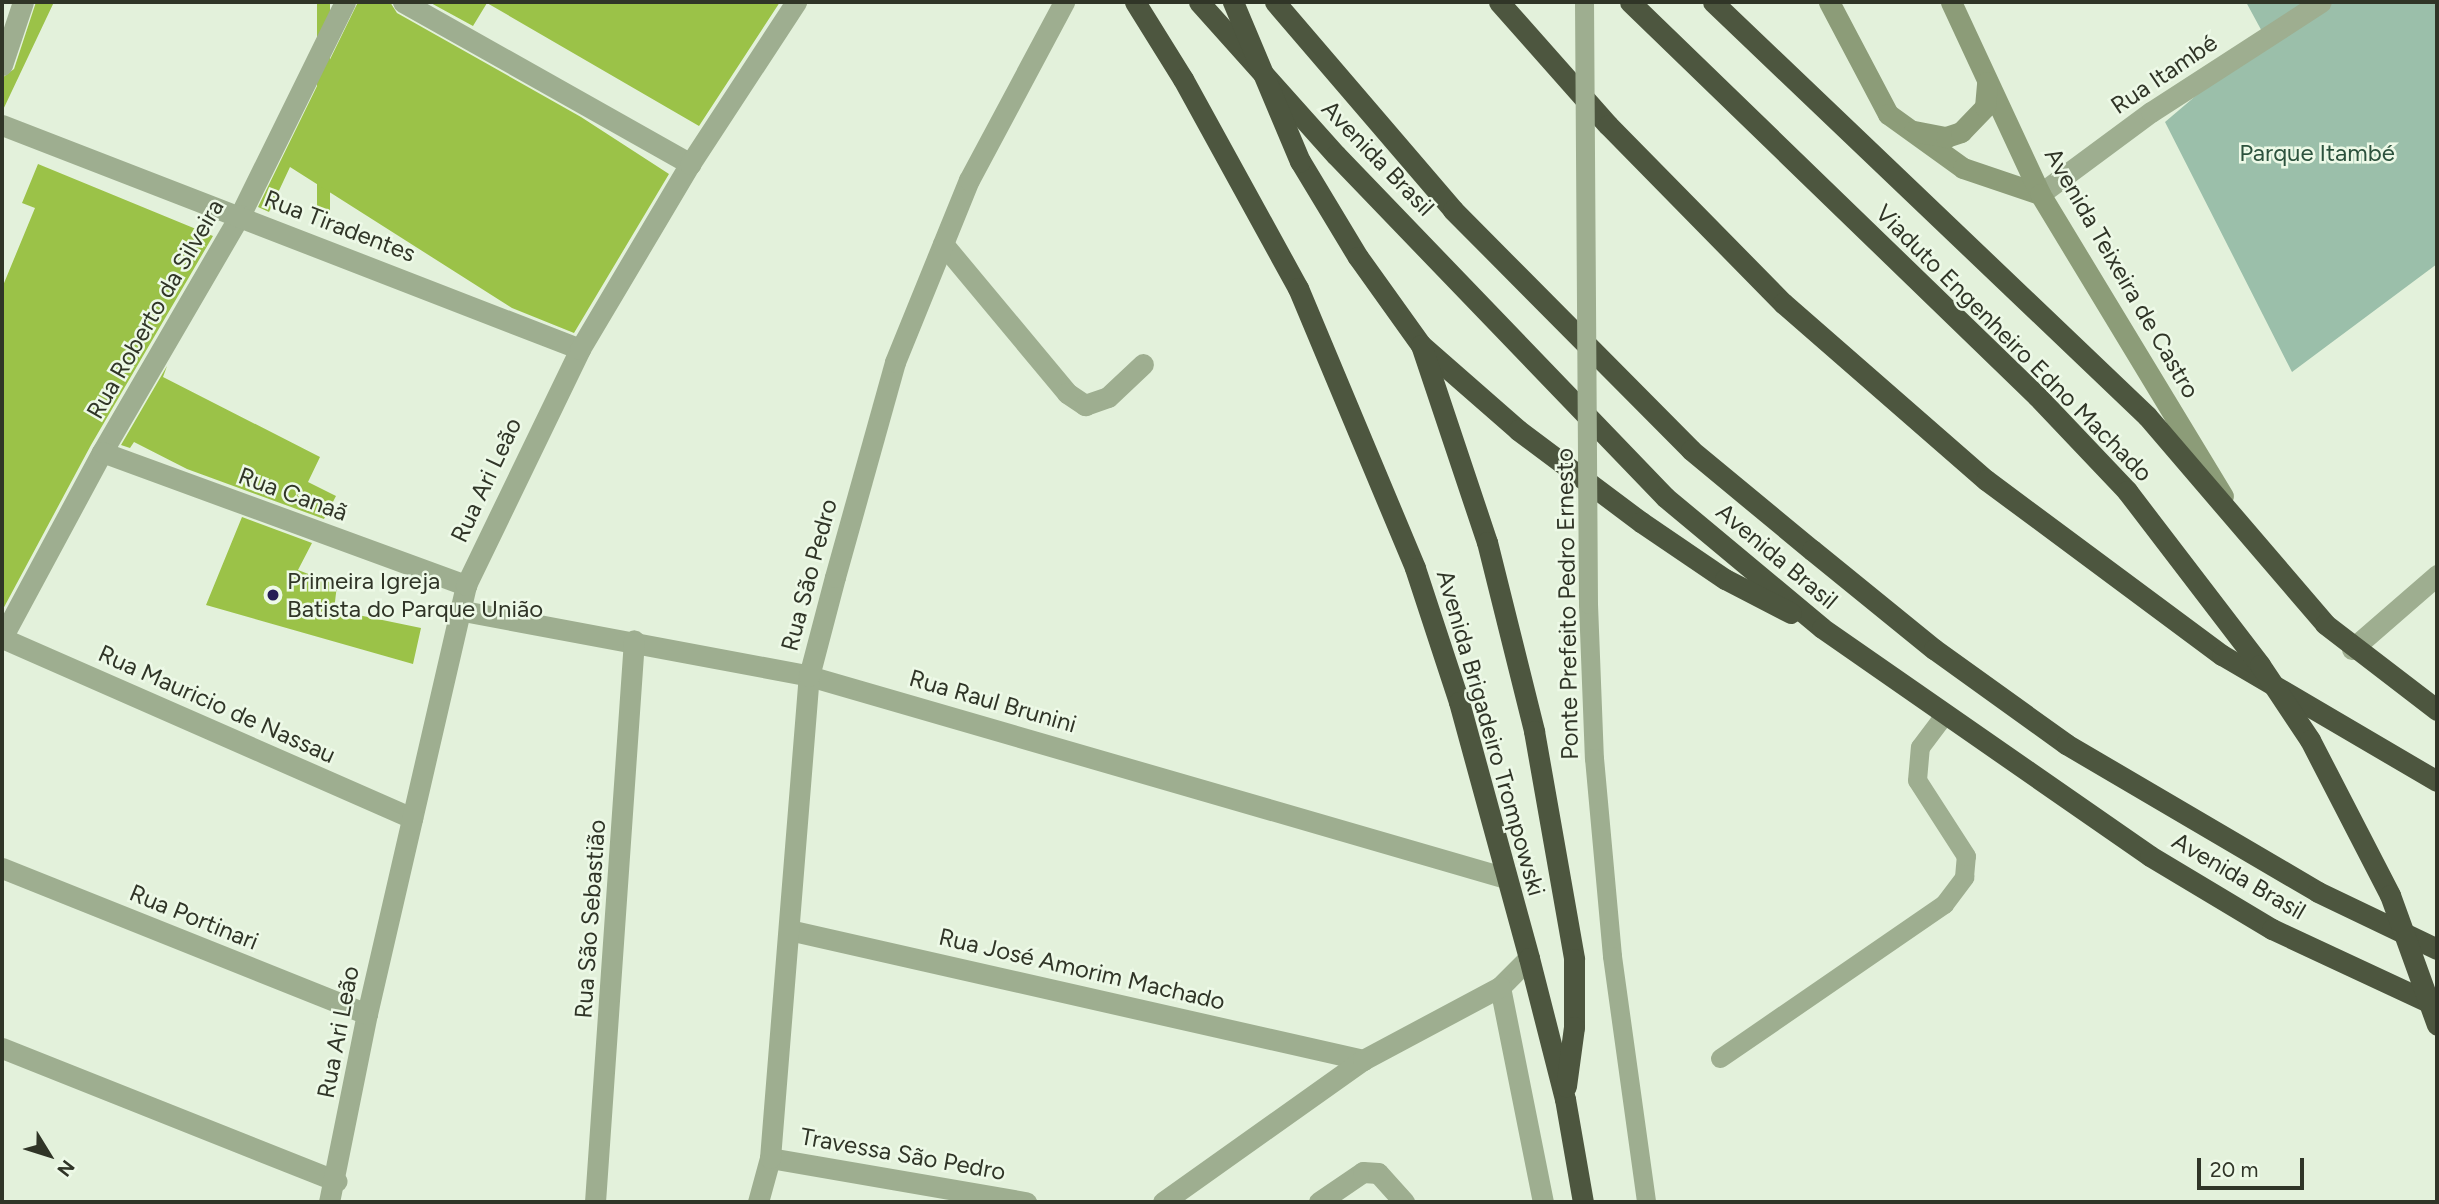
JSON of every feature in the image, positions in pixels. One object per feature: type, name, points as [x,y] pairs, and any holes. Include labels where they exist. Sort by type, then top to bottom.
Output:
[{"type":"highway","name":"Avenida Brigadeiro Trompowski","points":[[1135,2],[1183,79],[1298,288],[1382,479],[1460,702],[1565,1099],[1583,1202]]},
{"type":"highway","name":"Avenida Brasil","points":[[1199,2],[1336,155],[1665,497],[1822,628],[2150,856],[2250,916],[2437,1006]]},
{"type":"highway","points":[[1233,2],[1300,160],[1337,221],[1421,345],[1518,430],[1641,522],[1726,579],[1822,628]]},
{"type":"highway","name":"Avenida Brasil","points":[[1275,2],[1453,210],[1691,450],[1812,550],[1934,649],[2066,744],[2318,892],[2437,949]]},
{"type":"highway","points":[[1499,2],[1608,125],[1783,303],[1986,480],[2222,655],[2437,781]]},
{"type":"highway","name":"Viaduto Engenheiro Edno Machado","points":[[1630,2],[2037,396],[2127,491],[2253,655],[2310,740],[2390,895],[2437,1025]]},
{"type":"highway","points":[[1713,2],[2064,333],[2147,416],[2352,649],[2437,710]]},
{"type":"highway","points":[[1421,345],[1487,542],[1534,732],[1560,865],[1574,959],[1574,1027],[1565,1099]]},
{"type":"street","points":[[2,65],[23,2]]},
{"type":"street","name":"Rua Roberto da Silveira","points":[[2,638],[102,452],[240,215],[345,2]]},
{"type":"street","points":[[403,2],[690,164]]},
{"type":"street","name":"Rua Ari Leão","points":[[329,1202],[336,1181],[367,1014],[458,610],[466,585],[580,349],[690,164],[796,2]]},
{"type":"street","name":"Rua São Pedro","points":[[758,1202],[770,1158],[810,676],[895,362],[969,180],[1063,2]]},
{"type":"street","points":[[1829,2],[1879,102],[1901,124],[1963,167],[2040,194]]},
{"type":"street","name":"Avenida Teixeira de Castro","points":[[1951,2],[2040,194],[2242,526]]},
{"type":"street","name":"Rua Itambé","points":[[2040,194],[2151,112],[2321,2]]},
{"type":"street","points":[[1901,124],[1933,136],[1961,132],[1985,107],[1987,80]]},
{"type":"street","name":"Rua Tiradentes","points":[[2,125],[580,349]]},
{"type":"street","points":[[943,244],[1067,393],[1085,405],[1108,397],[1143,364]]},
{"type":"street","name":"Rua Canaã","points":[[102,452],[466,585]]},
{"type":"street","points":[[2352,649],[2437,575]]},
{"type":"street","name":"Rua Raul Brunini","points":[[458,610],[634,640],[810,676],[1506,878]]},
{"type":"street","name":"Rua Mauricio de Nassau","points":[[2,638],[412,818]]},
{"type":"street","name":"Rua São Sebastião","points":[[595,1202],[634,640]]},
{"type":"street","name":"Rua Portinari","points":[[2,868],[367,1014]]},
{"type":"street","name":"Rua José Amorim Machado","points":[[789,930],[1363,1060]]},
{"type":"street","points":[[1163,1202],[1363,1060],[1500,987],[1529,958]]},
{"type":"street","points":[[1500,987],[1543,1202]]},
{"type":"street","points":[[2,1048],[336,1181]]},
{"type":"street","name":"Travessa São Pedro","points":[[770,1158],[1026,1202]]},
{"type":"street","points":[[1319,1202],[1363,1172],[1378,1173],[1404,1202]]},
{"type":"lane","name":"Ponte Prefeito Pedro Ernesto","points":[[1584,2],[1588,604],[1594,758],[1612,956],[1646,1202]]},
{"type":"lane","points":[[1720,1058],[1944,904],[1964,877],[1966,856],[1917,780],[1920,747],[1944,715]]},
{"type":"green space","name":"Parque Itambé","points":[[2246,2],[2437,2],[2437,264],[2292,372],[2165,122],[2265,37]]},
{"type":"building","points":[[36,2],[54,2],[2,112],[2,78],[14,69]]},
{"type":"building","points":[[317,2],[330,2],[330,213],[317,213]]},
{"type":"building","points":[[358,2],[390,2],[397,13],[581,117],[669,174],[574,333],[512,308],[290,167],[269,212],[258,207]]},
{"type":"building","points":[[429,2],[780,2],[699,126],[487,3],[473,26]]},
{"type":"building","points":[[38,164],[213,236],[91,445],[2,611],[2,288],[35,208],[22,203]]},
{"type":"building","points":[[167,366],[163,377],[320,457],[308,482],[336,496],[324,519],[187,469],[134,442],[130,448],[121,445]]},
{"type":"building","name":"Primeira Igreja Batista do Parque União","points":[[242,517],[312,543],[298,570],[337,585],[334,610],[421,628],[413,664],[206,605]]},
{"type":"place","name":"Primeira Igreja Batista do Parque União","points":[[273,595]]}]
